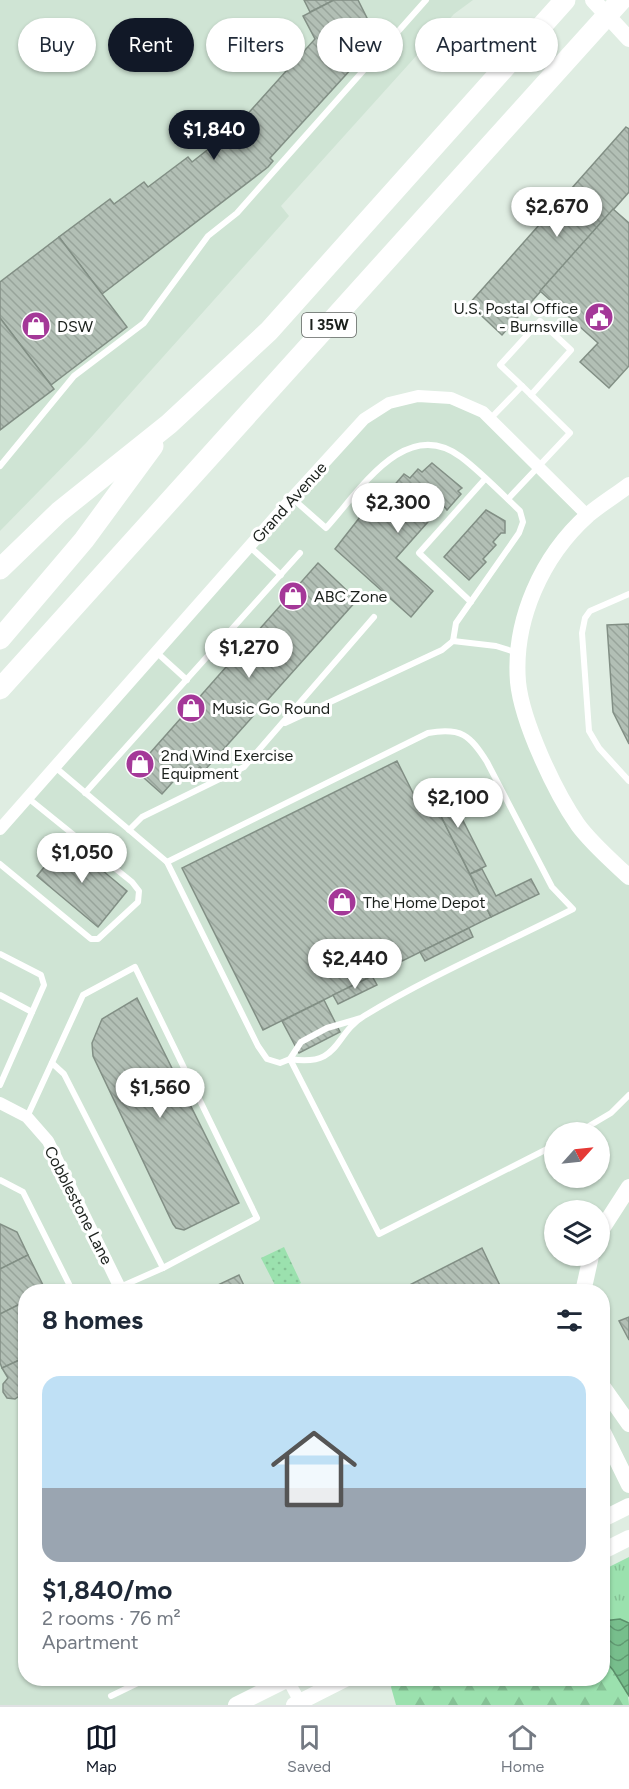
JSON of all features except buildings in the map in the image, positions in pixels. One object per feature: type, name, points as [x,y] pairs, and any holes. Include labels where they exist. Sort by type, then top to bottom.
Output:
[{"type":"highway","name":"I 35W","points":[[0,639],[84,540],[169,424],[268,331],[565,0]]},
{"type":"highway","name":"I 35W","points":[[0,689],[621,0]]},
{"type":"highway","points":[[0,569],[59,512],[169,424]]},
{"type":"highway","points":[[0,696],[37,650]]},
{"type":"street","points":[[593,0],[629,39]]},
{"type":"street","name":"Grand Avenue","points":[[0,829],[291,498],[364,419],[389,403],[418,396],[451,398],[483,412],[588,516]]},
{"type":"street","points":[[629,485],[588,516],[554,555],[530,598],[519,653],[518,684],[529,723],[553,778],[579,826],[629,877]]},
{"type":"street","name":"Cobblestone Lane","points":[[0,1103],[27,1117],[48,1141],[119,1284]]},
{"type":"street","points":[[610,1218],[627,1194]]},
{"type":"street","points":[[586,1284],[589,1266]]},
{"type":"street","points":[[610,1397],[629,1424]]},
{"type":"street","points":[[610,1446],[629,1485]]},
{"type":"street","points":[[610,1516],[629,1506]]},
{"type":"street","points":[[610,1548],[629,1538]]},
{"type":"street","points":[[236,1705],[274,1686]]},
{"type":"street","points":[[291,1686],[297,1704],[332,1686]]},
{"type":"lane","points":[[0,466],[74,376],[144,323],[208,236],[237,213],[426,0]]},
{"type":"lane","points":[[508,499],[570,433],[531,395],[501,365],[540,321],[571,350],[531,395]]},
{"type":"lane","points":[[490,419],[522,386]]},
{"type":"lane","points":[[283,724],[442,650],[453,641],[456,623],[519,533],[523,522],[520,511],[460,457],[430,444],[415,446],[397,453],[382,465],[326,528],[291,498]]},
{"type":"lane","points":[[471,602],[418,553],[485,479]]},
{"type":"lane","points":[[249,546],[280,575]]},
{"type":"lane","points":[[86,793],[300,553]]},
{"type":"lane","points":[[629,594],[590,611],[585,618],[582,633],[589,731],[599,748],[629,781]]},
{"type":"lane","points":[[129,830],[142,817],[244,767],[374,617]]},
{"type":"lane","points":[[453,641],[496,646],[519,653]]},
{"type":"lane","points":[[155,651],[187,680]]},
{"type":"lane","points":[[167,862],[428,733],[448,729],[463,734],[477,746],[488,762],[552,887],[573,909],[361,1018],[327,1028],[300,1042],[290,1059]]},
{"type":"lane","points":[[54,767],[167,862],[258,1046],[267,1059],[280,1063],[290,1059],[310,1062],[334,1049],[361,1018]]},
{"type":"lane","points":[[0,864],[91,939],[98,939],[138,902],[139,891],[132,882],[28,797]]},
{"type":"lane","points":[[0,954],[41,975],[44,985],[0,1086]]},
{"type":"lane","points":[[27,1117],[83,995],[135,968],[257,1218],[131,1284]]},
{"type":"lane","points":[[0,995],[32,1012]]},
{"type":"lane","points":[[290,1059],[379,1234],[544,1151]]},
{"type":"lane","points":[[51,1063],[64,1074],[163,1268]]},
{"type":"lane","points":[[596,1122],[611,1113],[629,1095]]},
{"type":"lane","points":[[0,1180],[23,1192],[69,1284]]},
{"type":"lane","points":[[111,1696],[132,1686]]},
{"type":"shaded area","points":[[0,0],[473,0],[450,18],[415,18],[415,57],[403,71],[403,18],[317,18],[317,72],[402,72],[281,206],[289,216],[86,443],[0,531]]},
{"type":"shaded area","points":[[418,396],[483,412],[588,516],[530,598],[518,684],[568,807],[629,877],[629,1506],[610,1516],[610,1284],[18,1284],[18,1686],[275,1686],[236,1705],[0,1705],[0,829],[364,419]]},
{"type":"green space","points":[[284,1247],[301,1283],[274,1284],[261,1258]]},
{"type":"green space","points":[[629,1557],[629,1623],[620,1619],[610,1620],[610,1566]]},
{"type":"green space","points":[[610,1667],[624,1686],[629,1705],[396,1705],[391,1687],[610,1686]]},
{"type":"water","points":[[620,1619],[629,1623],[629,1696],[610,1667],[610,1620]]},
{"type":"place","name":"U.S. Postal Office - Burnsville","points":[[599,317]]},
{"type":"place","name":"DSW","points":[[36,326]]},
{"type":"place","name":"ABC Zone","points":[[293,596]]},
{"type":"place","name":"Music Go Round","points":[[191,708]]},
{"type":"place","name":"2nd Wind Exercise Equipment","points":[[140,764]]},
{"type":"place","name":"The Home Depot","points":[[342,902]]}]
